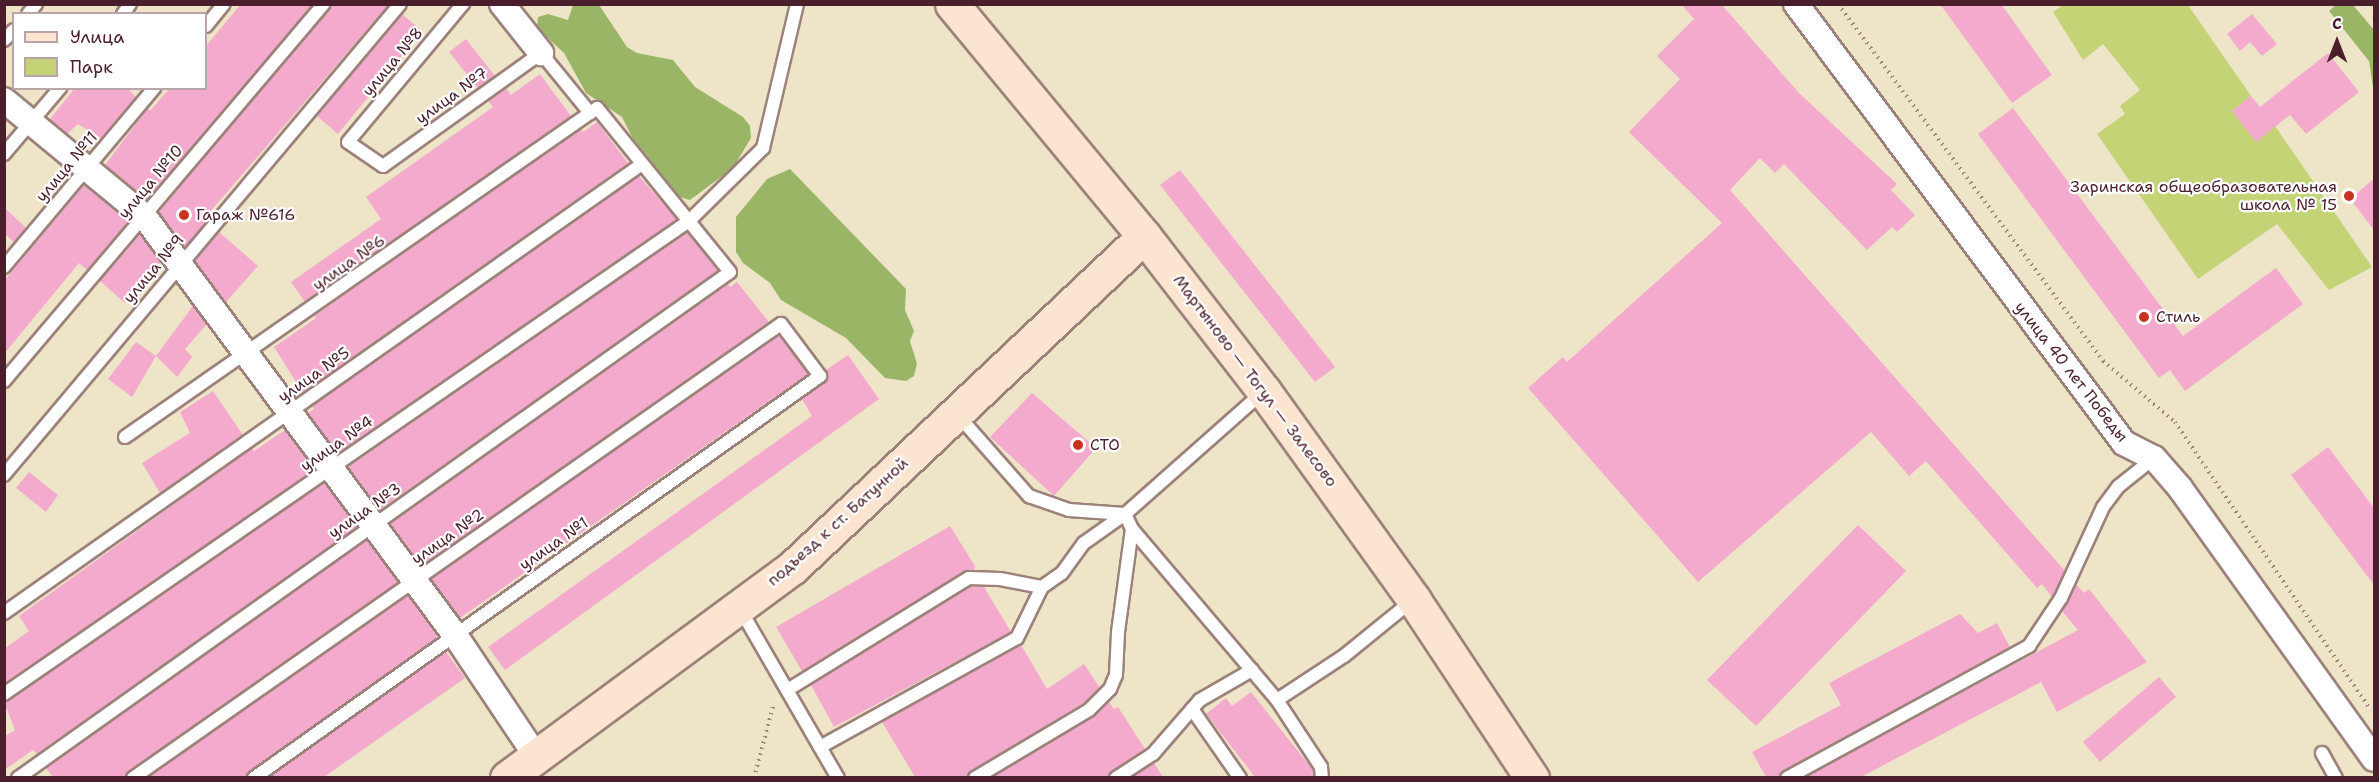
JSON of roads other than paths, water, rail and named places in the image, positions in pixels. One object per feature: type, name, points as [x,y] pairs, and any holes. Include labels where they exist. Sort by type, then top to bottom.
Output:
[{"type":"street","points":[[502,4],[541,53]]},
{"type":"street","name":"Мартыново — Тогул — Залесово","points":[[952,4],[1144,236],[1264,392],[1414,600],[1532,777]]},
{"type":"street","name":"улица 40 лет Победы","points":[[1796,4],[2088,398],[2124,442],[2154,458],[2374,759]]},
{"type":"street","points":[[4,100],[144,216],[249,354],[455,635],[536,756]]},
{"type":"street","name":"подъезд к ст. Батунной","points":[[507,777],[794,567],[853,513],[955,411],[1144,236]]},
{"type":"lane","points":[[207,25],[224,4]]},
{"type":"lane","name":"улица №10","points":[[4,381],[324,4]]},
{"type":"lane","name":"улица №9","points":[[4,475],[400,4]]},
{"type":"lane","name":"улица №8","points":[[383,166],[348,142],[463,4]]},
{"type":"lane","name":"улица №4","points":[[4,694],[689,221],[763,148],[797,4]]},
{"type":"lane","points":[[541,53],[590,113],[597,108],[689,221]]},
{"type":"lane","name":"улица №7","points":[[383,166],[541,53]]},
{"type":"lane","points":[[4,154],[58,90]]},
{"type":"lane","name":"улица №11","points":[[4,267],[152,90]]},
{"type":"lane","name":"улица №6","points":[[125,437],[249,354],[590,113]]},
{"type":"lane","name":"улица №5","points":[[4,613],[642,164]]},
{"type":"lane","name":"улица №3","points":[[18,777],[730,272],[689,221]]},
{"type":"lane","name":"улица №2","points":[[133,777],[781,324]]},
{"type":"lane","name":"улица №1","points":[[254,777],[820,376],[781,324]]},
{"type":"lane","points":[[820,747],[1017,639],[1042,587],[1062,573],[1084,543],[1125,514],[1264,392]]},
{"type":"lane","points":[[955,411],[1029,496],[1069,510],[1125,514]]},
{"type":"lane","points":[[1787,777],[2029,646],[2061,598],[2103,507],[2119,486],[2154,458]]},
{"type":"lane","points":[[1125,514],[1132,529],[1277,700],[1321,767],[1322,777]]},
{"type":"lane","points":[[975,777],[1089,710],[1110,689],[1116,675],[1118,632],[1132,529]]},
{"type":"lane","points":[[789,689],[969,578],[1000,579],[1042,587]]},
{"type":"lane","points":[[1277,700],[1344,656],[1414,600]]},
{"type":"lane","points":[[740,608],[838,777]]},
{"type":"lane","points":[[1116,777],[1153,754],[1192,709],[1224,683],[1252,669]]},
{"type":"lane","points":[[1192,709],[1237,776]]},
{"type":"lane","points":[[2322,753],[2336,777]]},
{"type":"place","name":"Заринская общеобразовательная школа № 15","points":[[2349,196]]},
{"type":"place","name":"Гараж №616","points":[[184,215]]},
{"type":"place","name":"Стиль","points":[[2144,317]]},
{"type":"place","name":"СТО","points":[[1078,445]]}]
